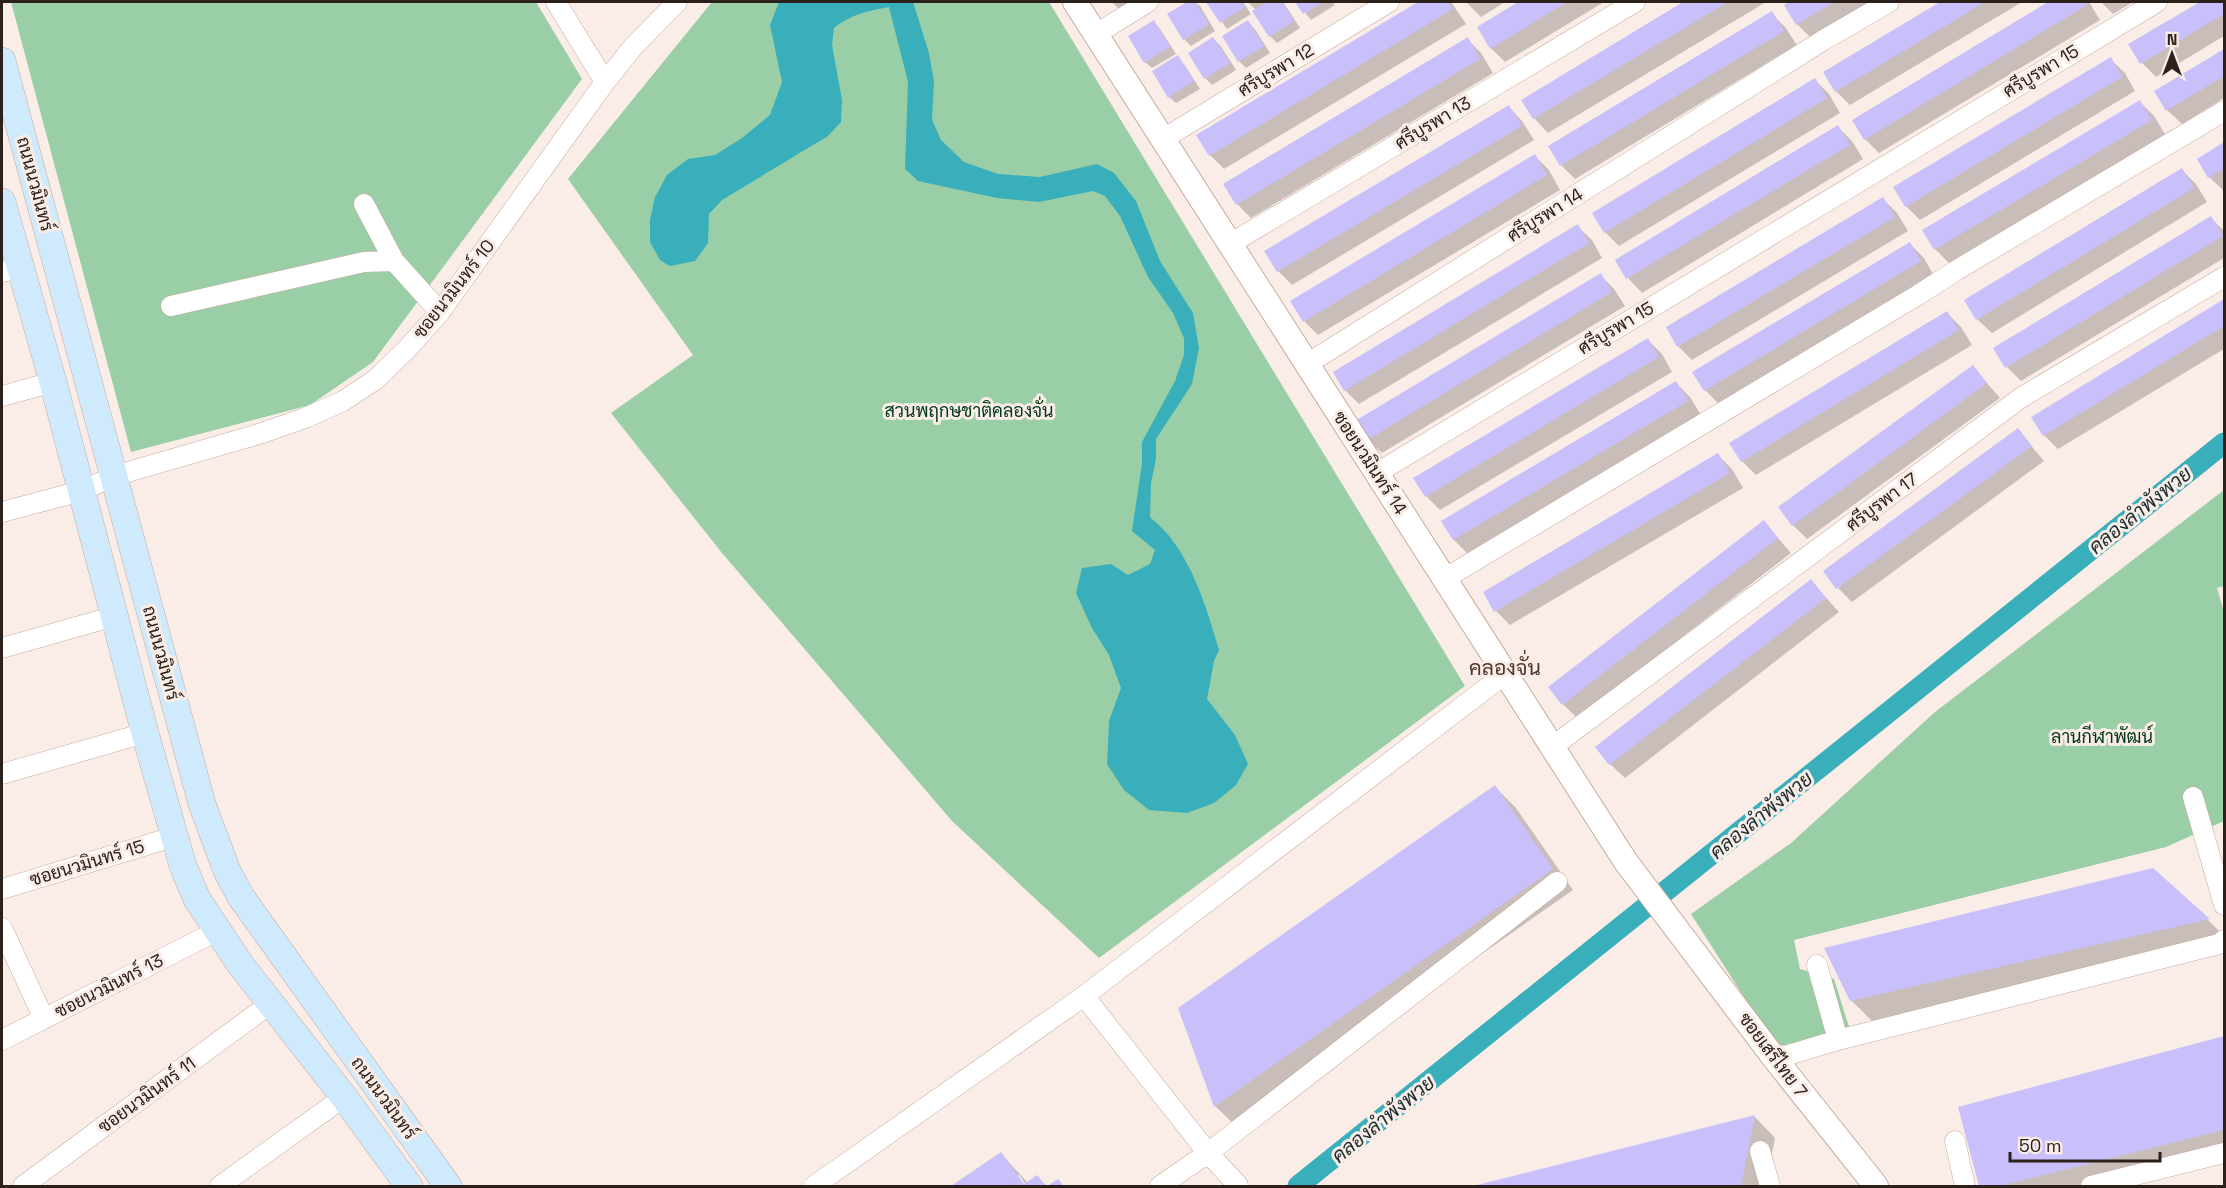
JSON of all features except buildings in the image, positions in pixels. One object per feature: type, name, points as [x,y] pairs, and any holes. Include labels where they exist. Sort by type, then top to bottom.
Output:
[{"type":"main road","name":"ถนนนวมินทร์","points":[[2,61],[202,804],[227,871],[259,923],[448,1186]]},
{"type":"main road","name":"ถนนนวมินทร์","points":[[2,202],[11,270],[53,382],[145,734],[183,866],[197,899],[217,931],[409,1186]]},
{"type":"street","points":[[556,2],[605,82]]},
{"type":"street","name":"ซอยนวมินทร์ 10","points":[[2,512],[81,490],[114,476],[259,434],[305,418],[343,401],[375,380],[440,312],[605,82],[633,47],[677,2]]},
{"type":"street","name":"ซอยนวมินทร์ 14","points":[[1075,2],[1626,862],[1670,922]]},
{"type":"street","points":[[1096,34],[1148,2]]},
{"type":"street","name":"ศรีบูรพา 12","points":[[1163,139],[1389,2]]},
{"type":"street","name":"ศรีบูรพา 13","points":[[1230,244],[1635,2]]},
{"type":"street","name":"ศรีบูรพา 14","points":[[1307,364],[1822,41],[1888,2]]},
{"type":"street","name":"ศรีบูรพา 15","points":[[1377,473],[1895,158],[2157,2]]},
{"type":"street","points":[[1444,579],[2224,111]]},
{"type":"street","points":[[364,204],[394,261],[440,312]]},
{"type":"street","points":[[171,306],[364,261],[394,261]]},
{"type":"street","name":"ศรีบูรพา 17","points":[[1552,747],[2022,397],[2224,277]]},
{"type":"street","points":[[2,396],[53,382]]},
{"type":"street","points":[[2,648],[115,616]]},
{"type":"street","points":[[814,1186],[1083,996],[1505,674]]},
{"type":"street","points":[[2,774],[145,734]]},
{"type":"street","points":[[2193,796],[2224,905]]},
{"type":"street","name":"ซอยนวมินทร์ 15","points":[[2,889],[173,837]]},
{"type":"street","points":[[1160,1186],[1208,1153],[1557,882]]},
{"type":"street","name":"ซอยเสรีไทย 7","points":[[1670,922],[1876,1186]]},
{"type":"street","points":[[2,928],[44,1019]]},
{"type":"street","name":"ซอยนวมินทร์ 13","points":[[2,1041],[217,931]]},
{"type":"street","points":[[1775,1059],[1838,1040],[2219,944],[2224,940]]},
{"type":"street","points":[[1817,965],[1838,1040]]},
{"type":"street","points":[[1083,996],[1208,1153],[1238,1185]]},
{"type":"street","name":"ซอยนวมินทร์ 11","points":[[23,1186],[272,1004]]},
{"type":"street","points":[[220,1186],[344,1097]]},
{"type":"street","points":[[1955,1141],[1965,1186]]},
{"type":"street","points":[[1760,1151],[1770,1186]]},
{"type":"street","points":[[2091,1186],[2224,1153]]},
{"type":"green space","points":[[11,2],[536,2],[582,79],[373,362],[310,405],[131,452]]},
{"type":"green space","name":"สวนพฤกษชาติคลองจั่น","points":[[712,2],[1049,2],[1465,686],[1099,958],[952,821],[722,553],[611,413],[693,355],[568,179]]},
{"type":"green space","name":"ลานกีฬาพัฒน์","points":[[2224,490],[2224,586],[2217,588],[2224,612],[2224,821],[2166,847],[1794,940],[1800,969],[1834,979],[1850,1030],[1776,1047],[1691,914],[1791,843],[1935,712]]},
{"type":"water","points":[[779,2],[913,2],[929,53],[934,81],[932,120],[941,140],[964,162],[998,174],[1040,177],[1097,164],[1114,173],[1136,201],[1160,261],[1193,313],[1199,348],[1192,384],[1156,439],[1150,517],[1168,534],[1179,550],[1200,591],[1219,650],[1214,661],[1207,699],[1235,735],[1248,764],[1236,785],[1214,803],[1187,813],[1149,810],[1124,790],[1107,764],[1109,721],[1121,688],[1109,655],[1092,628],[1076,593],[1082,568],[1111,564],[1128,575],[1150,564],[1155,550],[1132,531],[1142,464],[1142,442],[1175,381],[1184,355],[1184,338],[1173,313],[1148,277],[1120,216],[1105,196],[1093,191],[1039,202],[997,198],[918,181],[905,169],[908,82],[889,7],[853,16],[834,28],[832,45],[842,100],[841,122],[828,136],[722,200],[709,214],[708,243],[695,261],[670,266],[660,260],[650,242],[650,220],[655,197],[667,175],[688,159],[715,155],[742,138],[770,115],[782,82],[770,25]]},
{"type":"waterway","name":"คลองลำพังพวย","points":[[1298,1186],[2224,443]]},
{"type":"district","name":"คลองจั่น","points":[[1505,668]]}]
